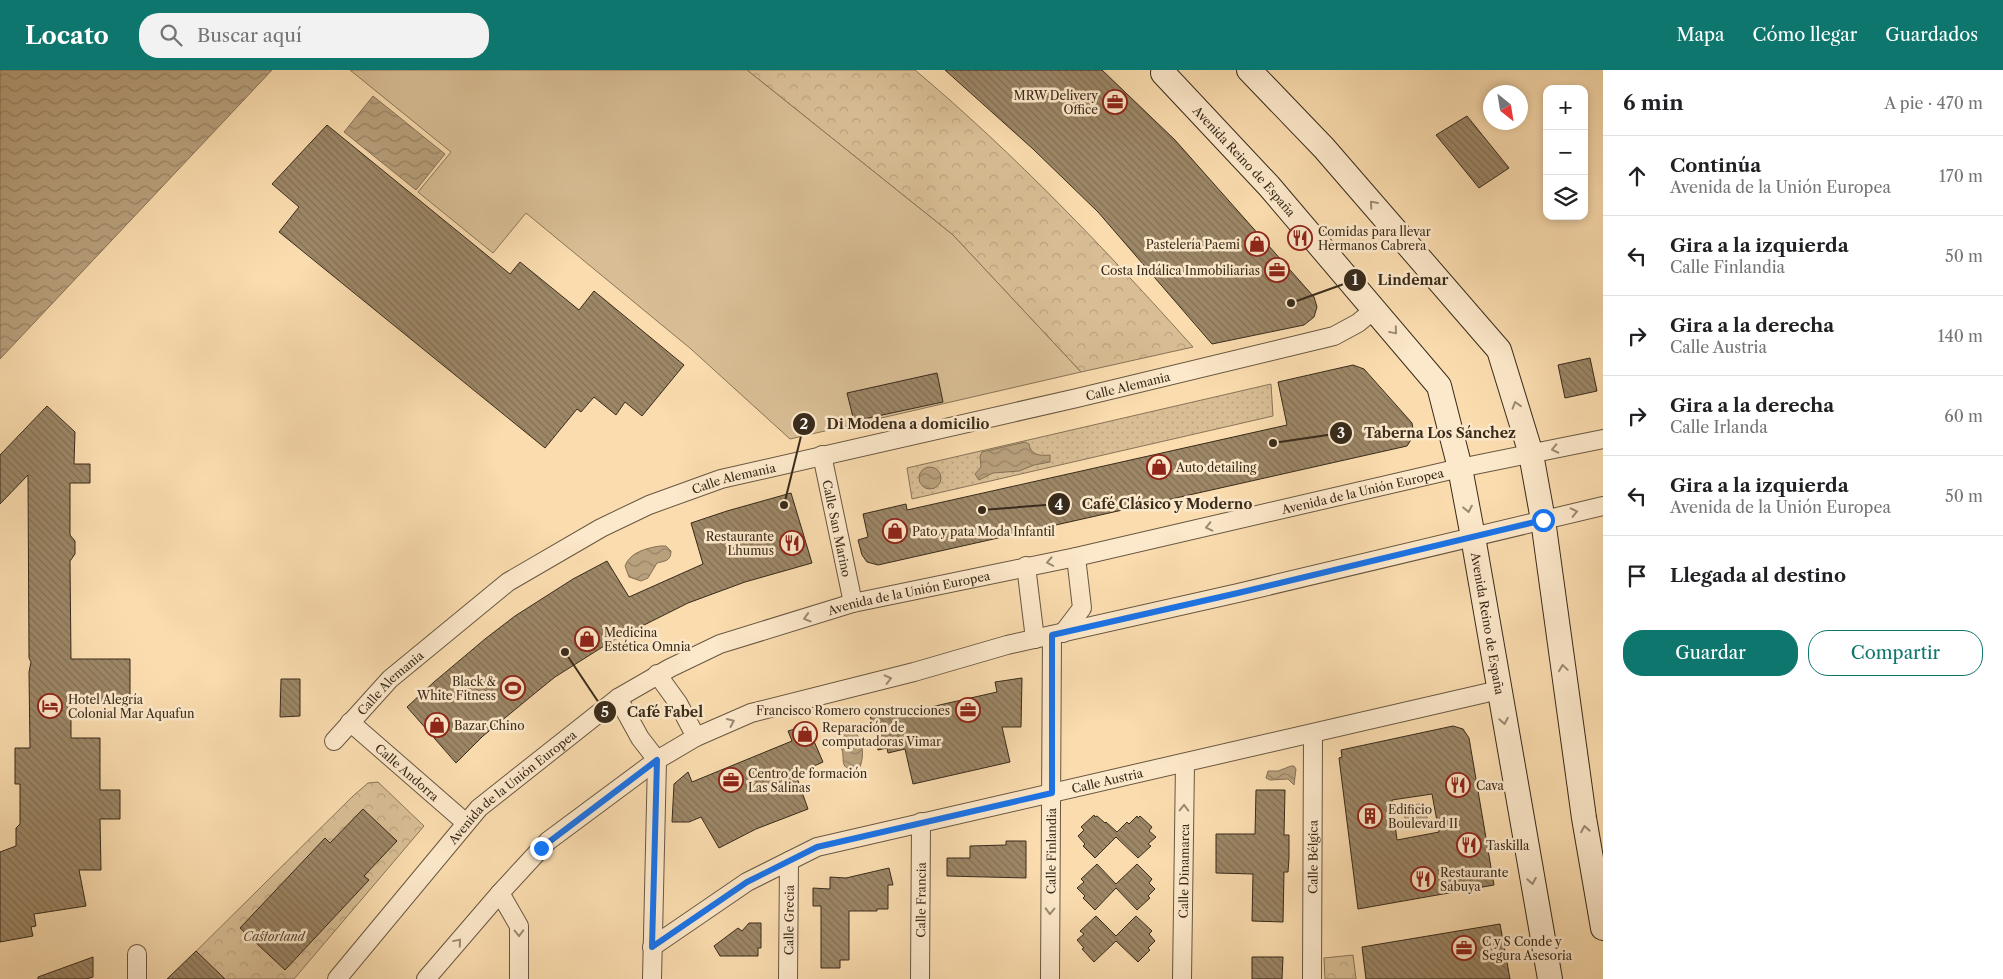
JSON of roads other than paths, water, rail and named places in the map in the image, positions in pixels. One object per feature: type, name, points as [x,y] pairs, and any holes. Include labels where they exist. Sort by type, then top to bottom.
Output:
[{"type":"street","points":[[1248,70],[1324,148],[1499,350],[1531,454],[1543,520],[1584,818],[1602,920]]},
{"type":"street","name":"Avenida Reino de España","points":[[1162,71],[1269,186],[1439,386],[1460,468],[1473,537],[1550,979]]},
{"type":"street","name":"Calle Alemania","points":[[334,741],[390,679],[508,582],[601,528],[649,505],[701,485],[822,455],[1077,398],[1334,336],[1358,323],[1375,309]]},
{"type":"street","name":"Avenida de la Unión Europea","points":[[337,979],[479,808],[618,698],[657,674],[720,644],[853,603],[1076,557],[1460,468],[1603,439]]},
{"type":"street","name":"Calle San Marino","points":[[822,455],[853,603]]},
{"type":"street","points":[[426,979],[500,892],[548,841],[657,760],[696,737],[751,713],[914,672],[1007,645],[1238,593],[1603,506]]},
{"type":"street","points":[[1050,636],[1082,608],[1076,557]]},
{"type":"street","name":"Calle Finlandia","points":[[1026,566],[1050,636],[1052,793],[1050,979]]},
{"type":"street","points":[[657,674],[678,703],[696,737]]},
{"type":"street","name":"Calle Austria","points":[[652,947],[747,882],[817,847],[1185,764],[1499,690]]},
{"type":"street","points":[[618,698],[640,738],[657,760],[652,979]]},
{"type":"street","name":"Calle Andorra","points":[[350,722],[466,822]]},
{"type":"street","name":"Calle Bélgica","points":[[1312,734],[1312,979]]},
{"type":"street","name":"Calle Dinamarca","points":[[1182,979],[1185,764]]},
{"type":"street","name":"Calle Francia","points":[[920,979],[922,822]]},
{"type":"street","name":"Calle Grecia","points":[[788,979],[789,861]]},
{"type":"street","points":[[500,892],[519,926],[519,979]]},
{"type":"street","points":[[137,954],[137,979]]},
{"type":"water","points":[[0,70],[272,70],[0,359]]},
{"type":"water","points":[[373,96],[445,154],[416,190],[344,132]]},
{"type":"water","points":[[1025,442],[1029,444],[1034,453],[1050,455],[1050,462],[1034,465],[1019,471],[993,473],[979,480],[975,474],[981,467],[980,456],[982,452]]},
{"type":"water","points":[[930,467],[938,470],[941,478],[938,486],[930,489],[922,486],[919,478],[922,470]]},
{"type":"water","points":[[666,546],[671,551],[669,559],[657,563],[648,578],[641,581],[629,577],[625,566],[631,557],[645,550]]},
{"type":"water","points":[[844,727],[849,727],[857,735],[862,745],[860,767],[853,770],[844,765],[842,750],[836,738],[840,730]]},
{"type":"water","points":[[1294,766],[1296,769],[1294,785],[1288,779],[1270,780],[1266,778],[1268,771],[1278,771]]},
{"type":"water","points":[[1425,803],[1428,825],[1407,829],[1403,807]]},
{"type":"place","name":"MRW Delivery Office","points":[[1115,102]]},
{"type":"place","name":"Comidas para llevar Hermanos Cabrera","points":[[1300,238]]},
{"type":"place","name":"Pastelería Paemi","points":[[1257,244]]},
{"type":"place","name":"Costa Indálica Inmobiliarias","points":[[1277,270]]},
{"type":"place","name":"Lindemar","points":[[1291,303]]},
{"type":"place","name":"Taberna Los Sánchez","points":[[1273,443]]},
{"type":"place","name":"Auto detailing","points":[[1159,467]]},
{"type":"place","name":"Di Modena a domicilio","points":[[784,505]]},
{"type":"place","name":"Café Clásico y Moderno","points":[[982,510]]},
{"type":"place","name":"Pato y pata Moda Infantil","points":[[895,531]]},
{"type":"place","name":"Restaurante Lhumus","points":[[792,543]]},
{"type":"place","name":"Medicina Estética Omnia","points":[[587,639]]},
{"type":"place","name":"Café Fabel","points":[[565,652]]},
{"type":"place","name":"Black & White Fitness","points":[[513,688]]},
{"type":"place","name":"Hotel Alegría Colonial Mar Aquafun","points":[[50,706]]},
{"type":"place","name":"Francisco Romero construcciones","points":[[968,710]]},
{"type":"place","name":"Bazar Chino","points":[[437,725]]},
{"type":"place","name":"Reparación de computadoras Vimar","points":[[805,734]]},
{"type":"place","name":"Centro de formación Las Salinas","points":[[731,780]]},
{"type":"place","name":"Cava","points":[[1458,785]]},
{"type":"place","name":"Edificio Boulevard II","points":[[1370,816]]},
{"type":"place","name":"Taskilla","points":[[1469,845]]},
{"type":"place","name":"Restaurante Sabuya","points":[[1423,879]]},
{"type":"place","name":"C y S Conde y Segura Asesoria","points":[[1464,948]]},
{"type":"park label","name":"Castorland","points":[[274,936]]}]
